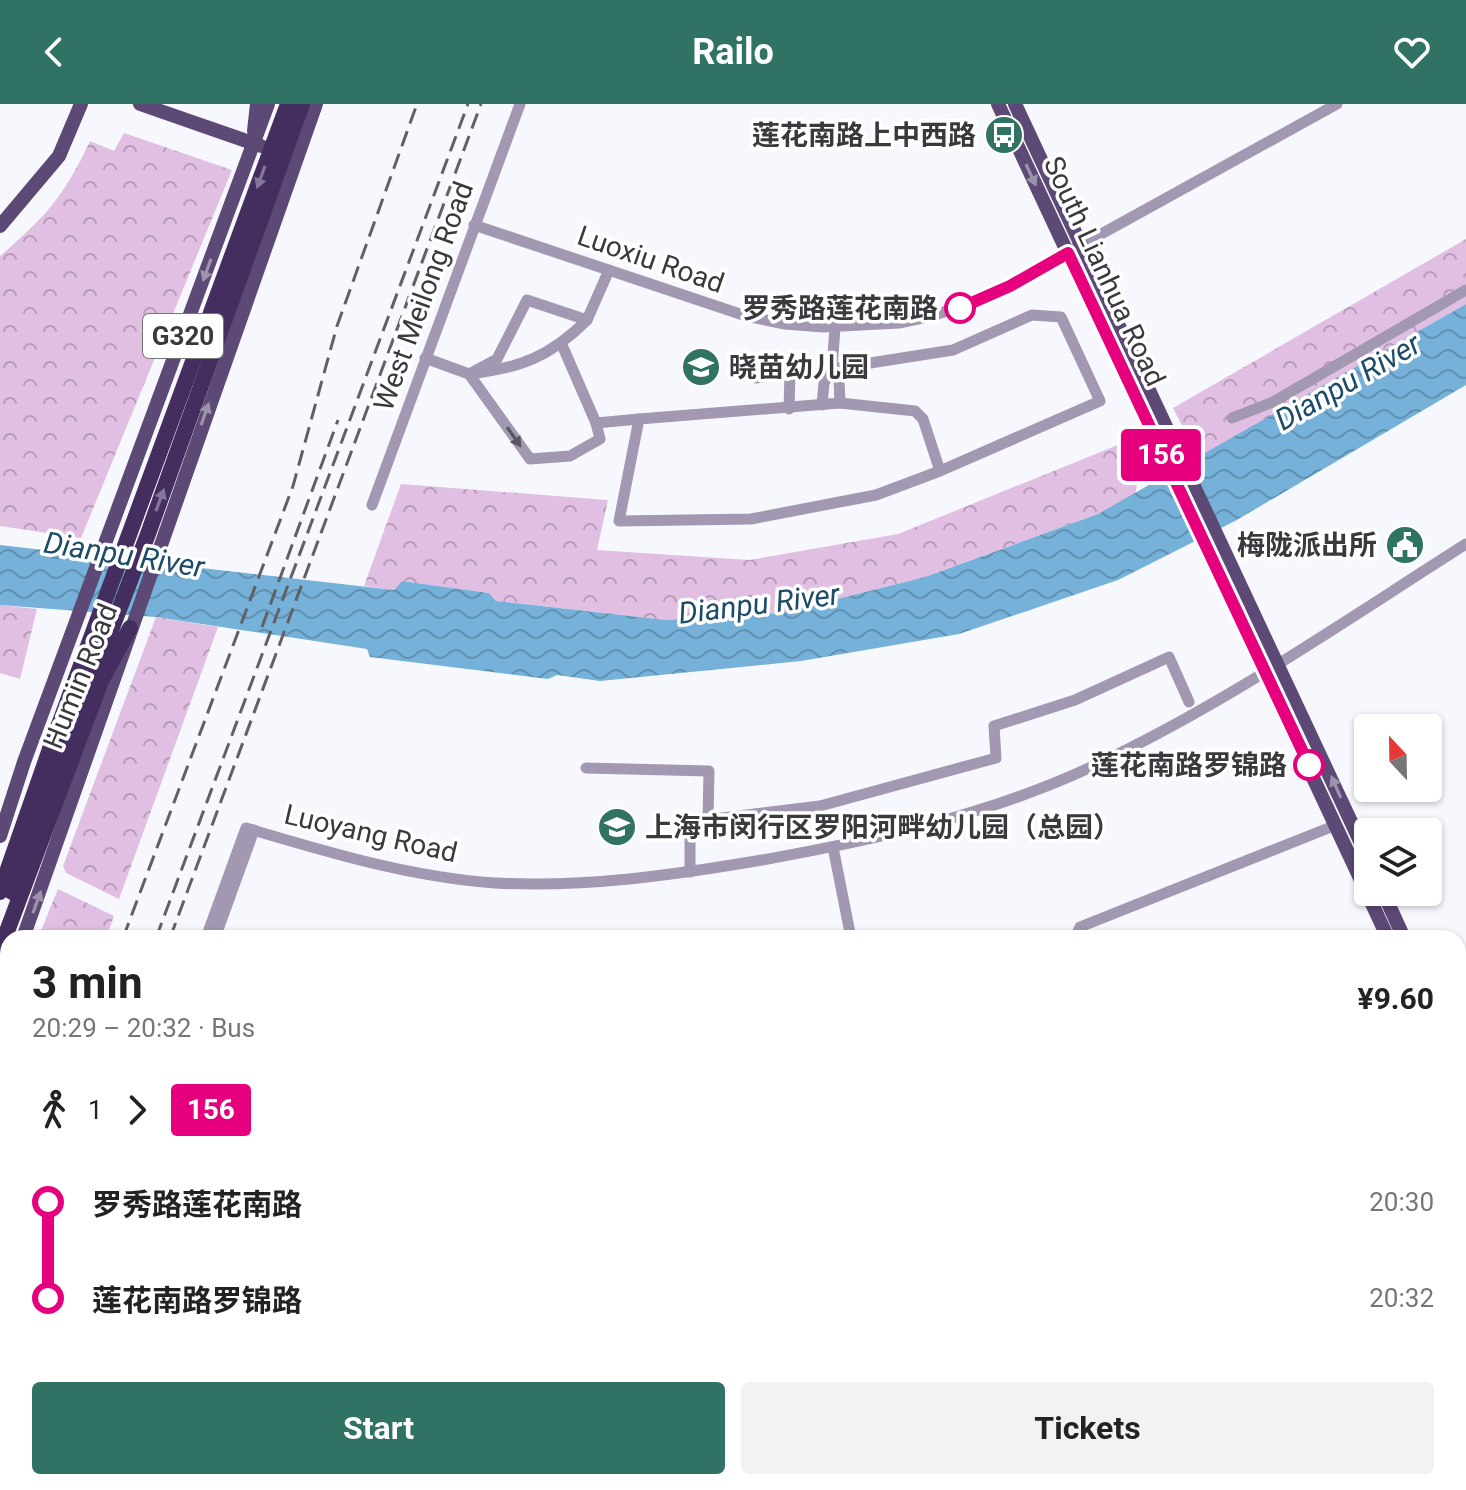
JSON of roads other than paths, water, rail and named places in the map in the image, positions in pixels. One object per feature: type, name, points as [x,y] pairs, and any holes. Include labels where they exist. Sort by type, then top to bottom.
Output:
[{"type":"highway","points":[[0,923],[56,752],[288,104]]},
{"type":"highway","points":[[0,892],[153,519],[302,104]]},
{"type":"highway","name":"Humin Road","points":[[8,930],[101,681],[130,628]]},
{"type":"highway","points":[[0,864],[56,752]]},
{"type":"highway","points":[[6,930],[56,752]]},
{"type":"main road","points":[[0,226],[59,156],[81,104]]},
{"type":"main road","points":[[140,104],[253,144],[298,153]]},
{"type":"main road","name":"Humin Road","points":[[253,144],[257,104]]},
{"type":"main road","name":"Humin Road","points":[[0,836],[24,762],[268,104]]},
{"type":"main road","name":"Humin Road","points":[[130,628],[316,104]]},
{"type":"main road","name":"South Lianhua Road","points":[[998,104],[1203,545],[1272,666],[1354,830]]},
{"type":"main road","name":"South Lianhua Road","points":[[1015,104],[1220,538],[1336,825],[1384,930]]},
{"type":"main road","points":[[26,930],[130,628]]},
{"type":"main road","points":[[0,812],[24,762]]},
{"type":"main road","points":[[1389,906],[1400,930]]},
{"type":"street","points":[[474,225],[478,194],[512,104]]},
{"type":"street","name":"West Meilong Road","points":[[372,505],[520,104]]},
{"type":"street","name":"Luoxiu Road","points":[[474,225],[746,316],[785,324],[835,327],[899,323],[962,307],[1010,286],[1337,104]]},
{"type":"street","points":[[425,358],[469,374],[529,361],[562,345],[587,320],[609,270]]},
{"type":"street","points":[[1232,418],[1273,402],[1466,290]]},
{"type":"street","points":[[469,374],[497,359],[527,300],[587,320]]},
{"type":"street","points":[[639,419],[619,521],[751,519],[876,495],[940,471],[1100,401],[1061,317],[1032,315],[953,350],[832,369]]},
{"type":"street","points":[[822,405],[824,383],[832,369],[835,327]]},
{"type":"street","points":[[469,374],[530,459],[570,456],[600,439],[562,345]]},
{"type":"street","points":[[832,369],[839,380],[840,403]]},
{"type":"street","points":[[756,378],[790,372],[789,409]]},
{"type":"street","points":[[596,423],[840,403],[915,411],[923,419],[940,471]]},
{"type":"street","name":"Luoyang Road","points":[[215,930],[250,829],[385,867],[495,883],[566,883],[690,872],[833,847],[969,814],[1032,792],[1150,737],[1272,666],[1466,544]]},
{"type":"street","points":[[690,872],[690,822],[820,806],[996,758],[994,726],[1075,700],[1169,657],[1189,702]]},
{"type":"street","points":[[586,768],[709,771],[708,820]]},
{"type":"street","points":[[1079,930],[1336,825]]},
{"type":"street","points":[[833,847],[849,930]]},
{"type":"water","name":"Dianpu River","points":[[1466,304],[1466,385],[1235,521],[1118,580],[959,634],[801,661],[600,681],[557,675],[548,679],[370,657],[367,649],[156,617],[0,605],[0,545],[394,590],[402,581],[489,593],[496,601],[666,620],[781,613],[925,577],[1098,514]]},
{"type":"railway","points":[[126,930],[293,486],[337,326],[417,104]]},
{"type":"railway","points":[[159,930],[468,104]]},
{"type":"railway","points":[[173,930],[481,104]]},
{"type":"railway","points":[[262,627],[338,420]]},
{"type":"place","name":"莲花南路上中西路","points":[[1004,135]]},
{"type":"place","name":"罗秀路莲花南路","points":[[960,308]]},
{"type":"place","name":"晓苗幼儿园","points":[[701,367]]},
{"type":"place","name":"梅陇派出所","points":[[1405,545]]},
{"type":"place","name":"莲花南路罗锦路","points":[[1309,765]]},
{"type":"place","name":"上海市闵行区罗阳河畔幼儿园（总园）","points":[[617,827]]}]
